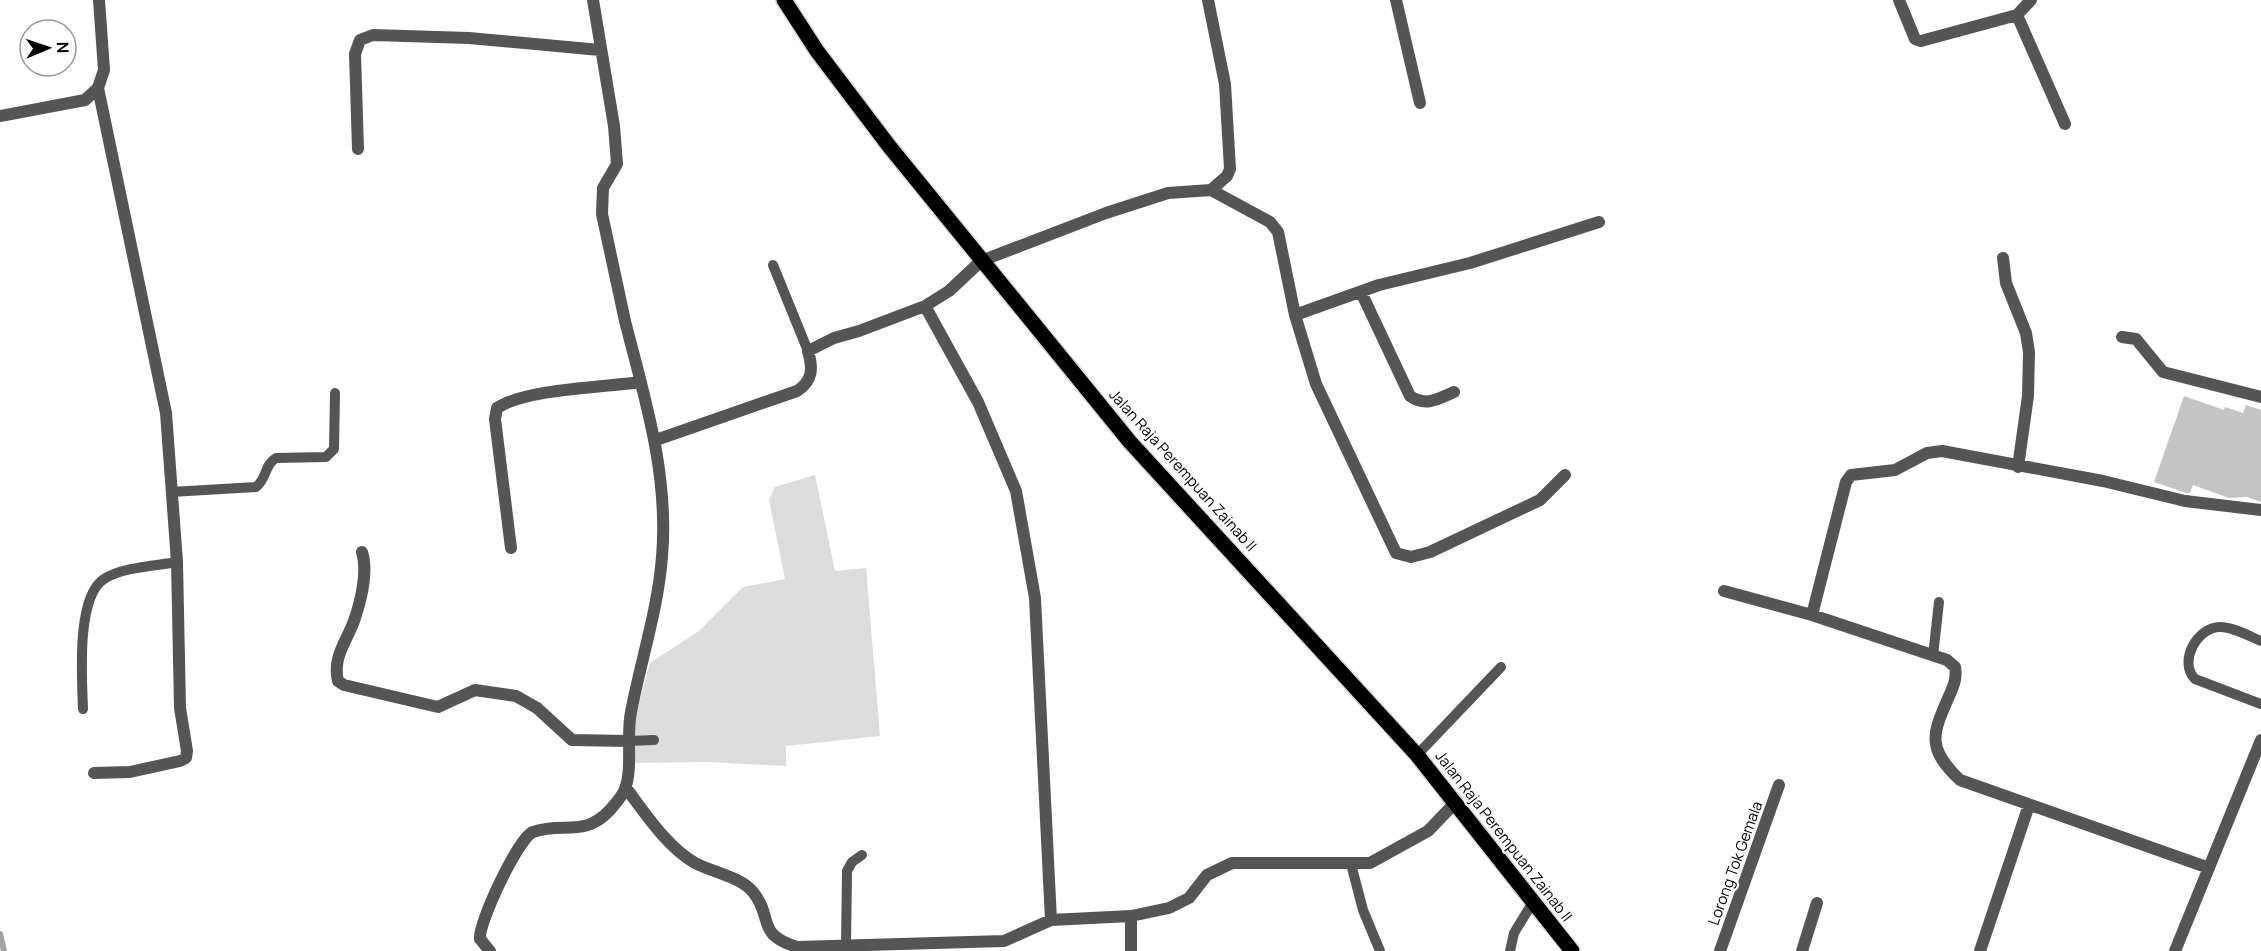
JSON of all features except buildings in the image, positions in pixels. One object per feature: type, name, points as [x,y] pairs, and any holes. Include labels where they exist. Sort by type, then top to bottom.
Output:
[{"type":"main road","name":"Jalan Raja Perempuan Zainab II","points":[[784,0],[817,51],[889,146],[1130,442],[1417,755],[1572,951]]},
{"type":"street","points":[[0,116],[85,100],[98,88],[104,70],[99,0]]},
{"type":"street","points":[[490,951],[480,939],[480,929],[497,889],[527,836],[538,831],[585,827],[596,822],[618,800],[626,788],[632,710],[644,665],[662,557],[664,500],[656,440],[602,214],[603,188],[617,164],[614,126],[593,0]]},
{"type":"street","points":[[1208,0],[1225,84],[1230,169],[1227,176],[1211,190]]},
{"type":"street","points":[[1396,0],[1420,103]]},
{"type":"street","points":[[1899,0],[1915,39],[1921,41],[2017,15],[2031,0]]},
{"type":"street","points":[[2017,15],[2065,124]]},
{"type":"street","points":[[358,149],[355,54],[360,40],[373,35],[469,38],[600,50]]},
{"type":"street","points":[[94,773],[130,772],[186,758],[187,751],[180,708],[177,562],[166,413],[98,88]]},
{"type":"street","points":[[656,440],[797,392],[810,379],[811,362],[808,351],[834,338],[859,332],[925,306],[949,291],[984,260],[1106,213],[1168,193],[1211,190],[1270,222],[1278,232],[1295,315],[1316,384],[1396,553],[1411,556],[1430,552],[1540,500],[1565,475]]},
{"type":"street","points":[[1295,315],[1428,271],[1492,256],[1599,222]]},
{"type":"street","points":[[2003,258],[2011,302],[2026,333],[2029,352],[2028,396],[2018,466]]},
{"type":"street","points":[[1361,292],[1410,396],[1418,401],[1429,403],[1454,392]]},
{"type":"street","points":[[925,306],[978,402],[1016,491],[1035,598],[1051,920]]},
{"type":"street","points":[[2122,337],[2136,339],[2163,372],[2261,397]]},
{"type":"street","points":[[511,548],[495,419],[497,408],[509,400],[641,382]]},
{"type":"street","points":[[1812,615],[1846,482],[1851,475],[1895,470],[1935,450],[2103,481],[2185,501],[2261,510]]},
{"type":"street","points":[[362,552],[365,562],[359,599],[355,619],[336,662],[338,681],[344,685],[438,707],[475,690],[516,696],[537,708],[572,740],[628,741]]},
{"type":"street","points":[[1725,591],[1812,615],[1951,663],[1956,672],[1934,731],[1938,755],[1960,780],[2209,868]]},
{"type":"street","points":[[2175,951],[2261,740]]},
{"type":"street","name":"Lorong Tok Gemala","points":[[1720,951],[1779,785]]},
{"type":"street","points":[[626,788],[674,844],[693,862],[753,891],[768,927],[779,941],[796,947],[1002,946],[1051,920],[1131,916],[1181,904],[1195,892],[1207,875],[1232,863],[1370,864],[1428,831],[1455,803]]},
{"type":"street","points":[[1980,951],[2029,805]]},
{"type":"street","points":[[1802,951],[1817,903]]},
{"type":"street","points":[[1131,916],[1131,951]]},
{"type":"lane","points":[[773,265],[808,351]]},
{"type":"lane","points":[[171,492],[256,487],[264,480],[268,465],[276,458],[326,458],[334,449],[335,393]]},
{"type":"lane","points":[[83,709],[87,603],[96,585],[105,578],[119,573],[177,562]]},
{"type":"lane","points":[[1933,656],[1939,602]]},
{"type":"lane","points":[[2261,641],[2222,627],[2209,628],[2199,636],[2187,661],[2188,672],[2195,679],[2261,704]]},
{"type":"lane","points":[[1417,755],[1501,667]]},
{"type":"lane","points":[[628,741],[654,740]]},
{"type":"lane","points":[[846,945],[847,872],[852,862],[862,855]]},
{"type":"lane","points":[[1351,864],[1363,910],[1380,951]]},
{"type":"lane","points":[[1510,951],[1514,933],[1533,902]]},
{"type":"shaded area","points":[[815,475],[835,571],[866,568],[880,736],[786,746],[786,766],[707,762],[633,763],[635,718],[650,663],[699,631],[743,587],[785,579],[769,500],[775,487]]},
{"type":"waterway","points":[[0,934],[4,951]]}]
